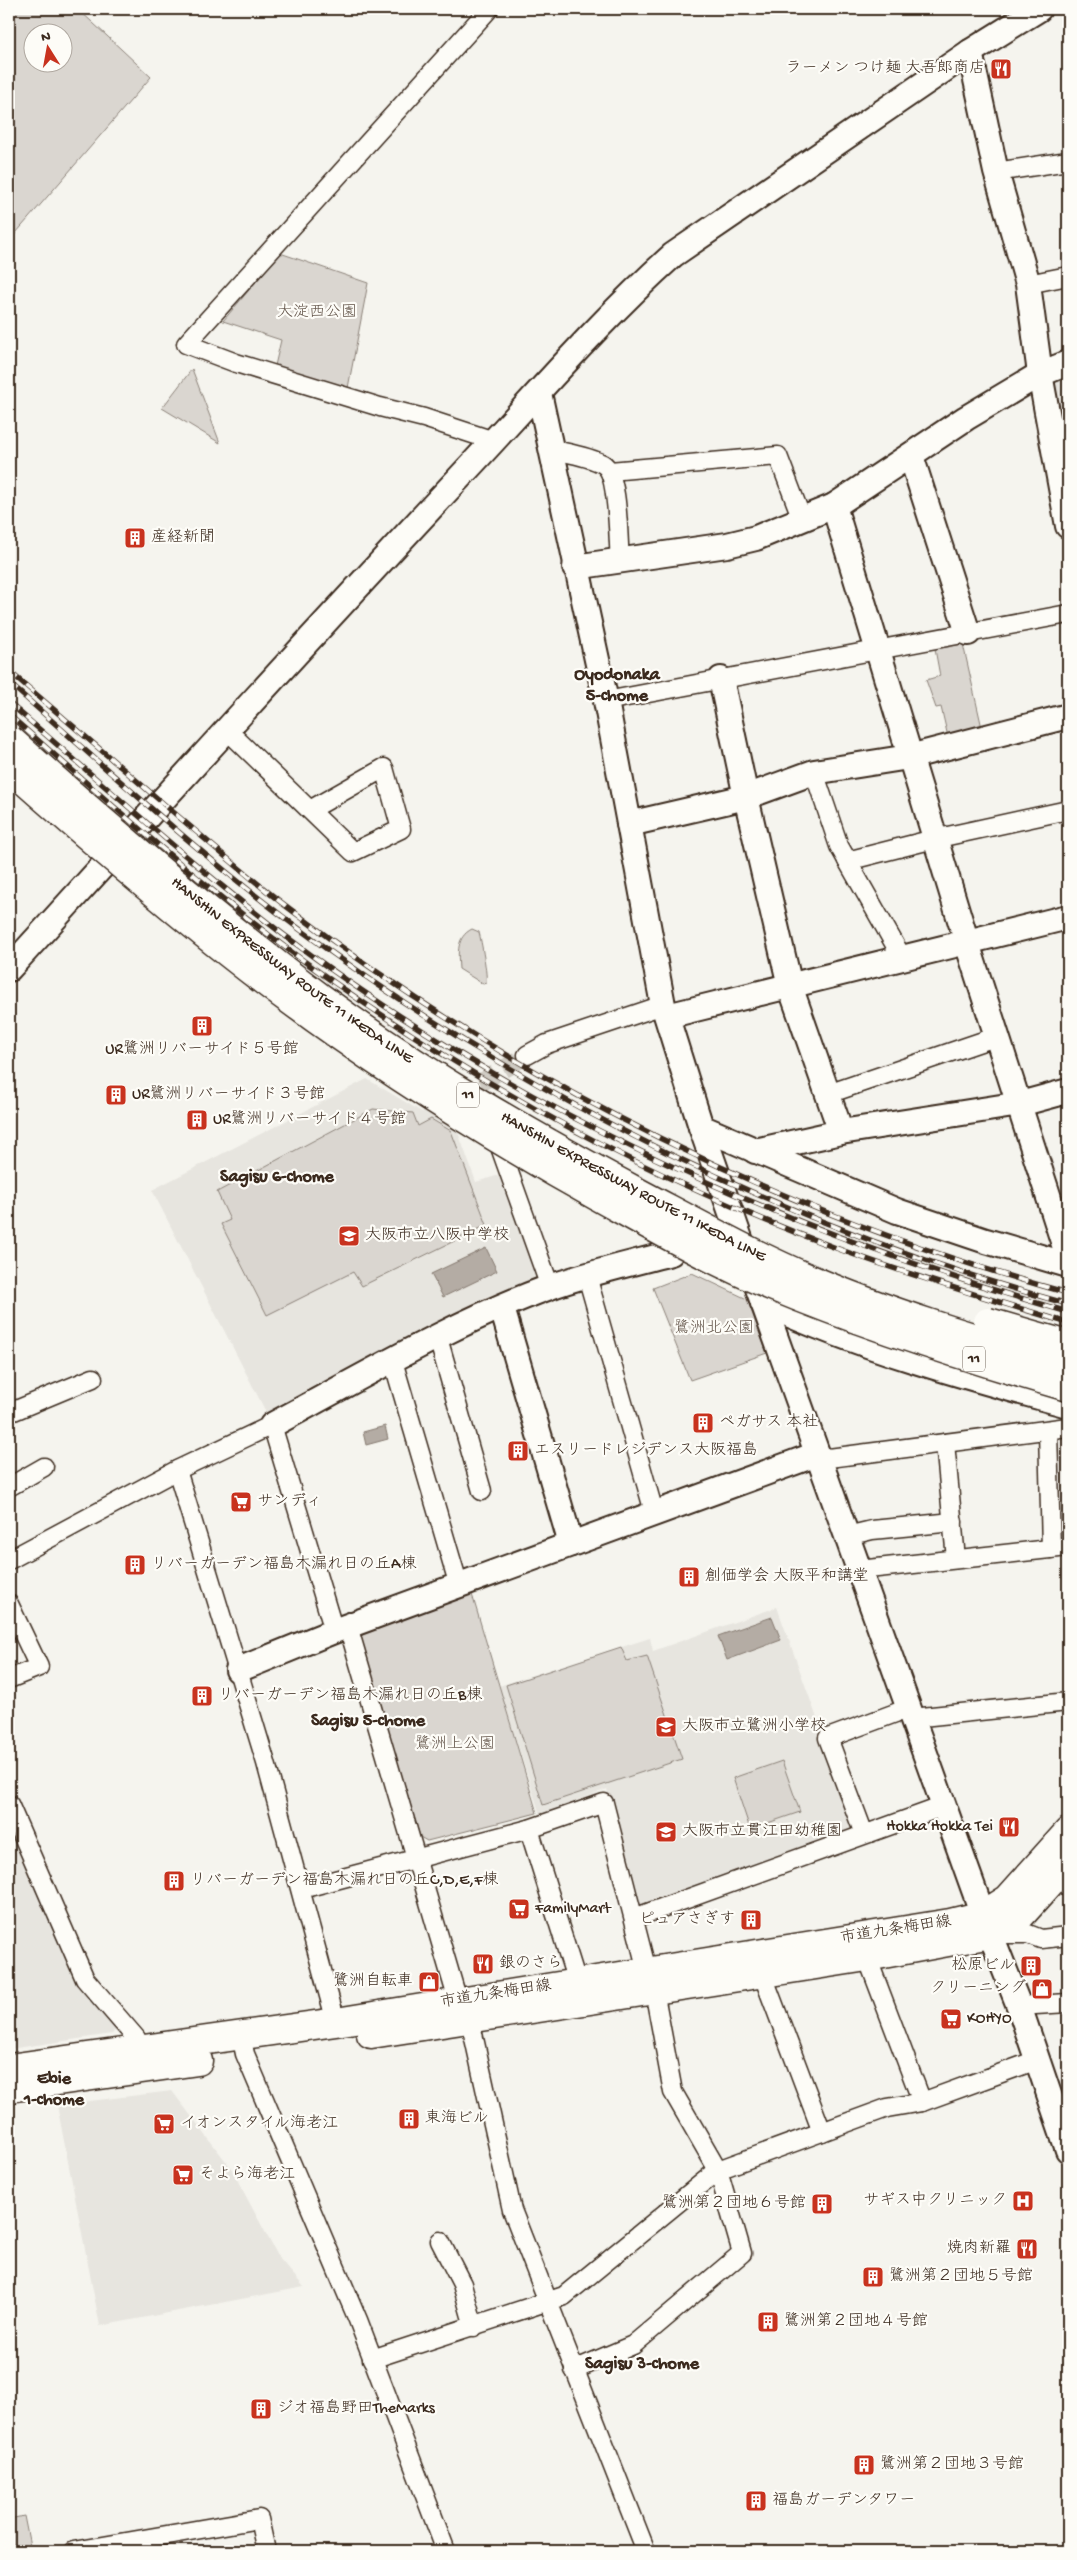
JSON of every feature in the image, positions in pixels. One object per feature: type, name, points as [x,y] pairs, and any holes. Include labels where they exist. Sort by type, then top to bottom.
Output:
[{"type":"main road","name":"HANSHIN EXPRESSWAY ROUTE 11 IKEDA LINE","points":[[9,739],[159,870],[324,1000],[409,1058],[572,1158],[736,1245],[809,1278],[890,1310],[1068,1366]]},
{"type":"main road","name":"HANSHIN EXPRESSWAY ROUTE 11 IKEDA LINE","points":[[9,767],[229,954],[311,1015],[396,1074],[560,1175],[710,1258],[772,1286],[1063,1398]]},
{"type":"main road","name":"11","points":[[665,1207],[899,1293],[1068,1345]]},
{"type":"main road","name":"市道九条梅田線","points":[[9,2068],[139,2050],[243,2044],[336,2022],[464,2010],[577,1982],[650,1980],[762,1973],[867,1957],[987,1925],[1068,1832]]},
{"type":"main road","name":"市道九条梅田線","points":[[9,2088],[243,2044],[650,1980],[950,1923],[1013,1924],[1068,1864]]},
{"type":"street","points":[[489,9],[186,344],[236,363],[380,407],[424,418],[494,442]]},
{"type":"street","points":[[9,969],[226,730],[591,335],[673,255],[970,52],[1039,9]]},
{"type":"street","points":[[970,52],[996,172],[1028,284],[1040,374],[1068,526]]},
{"type":"street","points":[[996,172],[1068,161]]},
{"type":"street","points":[[1028,284],[1068,276]]},
{"type":"street","points":[[575,567],[727,545],[756,538],[834,506],[966,418],[1040,374],[1068,363]]},
{"type":"street","points":[[539,393],[575,567],[606,701],[665,1010],[701,1126],[737,1230],[987,1925],[1019,2006],[1068,2150]]},
{"type":"street","points":[[550,449],[603,464],[610,471],[614,493],[620,561]]},
{"type":"street","points":[[610,471],[778,456],[802,519]]},
{"type":"street","points":[[911,456],[968,633]]},
{"type":"street","points":[[834,506],[876,651],[967,943],[1020,1104],[1062,1222],[1068,1257]]},
{"type":"street","points":[[606,701],[1068,614]]},
{"type":"street","points":[[721,679],[790,986],[841,1132]]},
{"type":"street","points":[[630,824],[746,797],[814,772],[909,756],[1068,716]]},
{"type":"street","points":[[226,730],[353,852],[401,828],[384,768],[310,810]]},
{"type":"street","points":[[814,772],[839,846],[903,959]]},
{"type":"street","points":[[847,861],[934,839],[1068,810]]},
{"type":"street","points":[[527,1055],[547,1044],[665,1010],[790,986],[1068,917]]},
{"type":"street","points":[[828,1094],[998,1036]]},
{"type":"street","points":[[480,1083],[482,1097],[550,1287]]},
{"type":"street","points":[[755,1151],[841,1132],[1020,1104],[1068,1091]]},
{"type":"street","points":[[701,1126],[897,1211],[986,1241],[1068,1265]]},
{"type":"street","points":[[9,1560],[177,1470],[272,1425],[438,1338],[502,1308],[550,1287],[670,1253],[737,1230]]},
{"type":"street","points":[[586,1276],[654,1512]]},
{"type":"street","points":[[763,1303],[833,1334],[918,1364],[1063,1398],[1068,1345]]},
{"type":"street","points":[[502,1308],[571,1544]]},
{"type":"street","points":[[438,1338],[482,1491]]},
{"type":"street","points":[[393,1361],[459,1586]]},
{"type":"street","points":[[9,1413],[92,1378]]},
{"type":"street","points":[[272,1425],[341,1628],[464,2010],[512,2210],[646,2551]]},
{"type":"street","points":[[238,1670],[341,1628],[817,1454],[829,1458],[1068,1427]]},
{"type":"street","points":[[859,1570],[1060,1548],[1048,1430]]},
{"type":"street","points":[[945,1444],[956,1559]]},
{"type":"street","points":[[9,1487],[44,1467]]},
{"type":"street","points":[[177,1470],[238,1670],[301,1889],[336,2022]]},
{"type":"street","points":[[847,1536],[872,1530],[953,1522]]},
{"type":"street","points":[[9,1604],[39,1667],[9,1679]]},
{"type":"street","points":[[864,1834],[828,1738],[910,1713],[1068,1702]]},
{"type":"street","points":[[9,1804],[15,1834],[85,1979],[136,2038],[139,2050]]},
{"type":"street","points":[[301,1889],[530,1829],[604,1804],[650,1980],[673,2092],[718,2170],[742,2253],[738,2259],[633,2346],[574,2370]]},
{"type":"street","points":[[634,1918],[944,1806]]},
{"type":"street","points":[[530,1829],[577,1982]]},
{"type":"street","points":[[987,1925],[1028,1934],[1041,1939],[1068,1936]]},
{"type":"street","points":[[867,1957],[922,2102]]},
{"type":"street","points":[[762,1973],[822,2132]]},
{"type":"street","points":[[1019,2006],[1068,2003]]},
{"type":"street","points":[[243,2044],[358,2320],[446,2551]]},
{"type":"street","points":[[372,2359],[564,2296],[718,2170],[887,2108],[922,2102],[1037,2060]]},
{"type":"street","points":[[440,2241],[462,2284],[474,2327]]},
{"type":"street","points":[[74,2551],[259,2519],[266,2551]]},
{"type":"shaded area","points":[[1068,372],[1068,459],[1053,385],[1057,376]]},
{"type":"shaded area","name":"大阪市立八阪中学校","points":[[367,1079],[422,1112],[427,1106],[455,1124],[476,1182],[503,1174],[538,1282],[494,1298],[267,1414],[152,1190]]},
{"type":"shaded area","points":[[486,1248],[497,1271],[443,1297],[431,1274]]},
{"type":"shaded area","points":[[385,1426],[388,1439],[366,1445],[363,1432]]},
{"type":"shaded area","name":"大阪市立鷺洲小学校","points":[[777,1607],[855,1824],[851,1832],[646,1906],[637,1902],[607,1789],[540,1815],[499,1686],[650,1638],[653,1651]]},
{"type":"shaded area","points":[[772,1617],[781,1640],[727,1660],[718,1636]]},
{"type":"shaded area","points":[[18,1840],[118,2027],[112,2034],[9,2049],[9,1841]]},
{"type":"shaded area","points":[[172,2091],[231,2168],[279,2258],[304,2287],[100,2326],[57,2105]]},
{"type":"green space","points":[[9,9],[78,9],[151,77],[9,241]]},
{"type":"green space","name":"大淀西公園","points":[[280,253],[368,283],[348,388],[274,370],[281,340],[223,321]]},
{"type":"green space","points":[[192,369],[220,443],[162,408]]},
{"type":"green space","points":[[963,644],[982,728],[948,737],[941,707],[936,708],[926,680],[940,676],[935,649]]},
{"type":"green space","points":[[472,929],[479,932],[481,942],[486,979],[486,983],[483,984],[459,969],[459,946],[463,936]]},
{"type":"green space","points":[[373,1109],[413,1113],[418,1126],[431,1119],[451,1131],[487,1225],[362,1286],[353,1272],[267,1315],[221,1224],[230,1220],[217,1192]]},
{"type":"green space","name":"鷺洲北公園","points":[[692,1273],[747,1299],[767,1353],[690,1380],[653,1288]]},
{"type":"green space","name":"鷺洲上公園","points":[[471,1591],[537,1813],[427,1841],[420,1837],[361,1638],[364,1631]]},
{"type":"green space","points":[[621,1647],[627,1661],[647,1656],[682,1759],[543,1805],[506,1685]]},
{"type":"green space","points":[[782,1761],[800,1812],[750,1829],[733,1778]]},
{"type":"green space","points":[[24,2516],[31,2551],[9,2551],[9,2519]]},
{"type":"tunnel","points":[[480,1083],[527,1055]]},
{"type":"railway","points":[[9,671],[234,864],[290,909],[379,973],[470,1033],[564,1088],[661,1138],[759,1184],[860,1225],[963,1262],[1068,1293]]},
{"type":"railway","points":[[9,683],[150,807],[257,897],[382,988],[474,1047],[567,1101],[663,1151],[762,1196],[862,1237],[964,1273],[1068,1304]]},
{"type":"railway","points":[[9,703],[179,850],[284,935],[374,999],[466,1057],[561,1111],[658,1160],[758,1204],[860,1244],[963,1280],[1068,1312]]},
{"type":"railway","points":[[9,715],[168,854],[292,952],[395,1023],[455,1062],[518,1099],[581,1134],[645,1166],[777,1225],[900,1270],[1068,1323]]},
{"type":"place","name":"ラーメン つけ麺 大吾郎商店","points":[[1001,69]]},
{"type":"place","name":"産経新聞","points":[[135,538]]},
{"type":"place","name":"UR鷺洲リバーサイド５号館","points":[[202,1026]]},
{"type":"place","name":"UR鷺洲リバーサイド３号館","points":[[116,1095]]},
{"type":"place","name":"UR鷺洲リバーサイド４号館","points":[[197,1120]]},
{"type":"place","name":"大阪市立八阪中学校","points":[[349,1236]]},
{"type":"place","name":"ペガサス 本社","points":[[703,1423]]},
{"type":"place","name":"エスリードレジデンス大阪福島","points":[[518,1451]]},
{"type":"place","name":"サンディ","points":[[241,1502]]},
{"type":"place","name":"リバーガーデン福島木漏れ日の丘A棟","points":[[135,1565]]},
{"type":"place","name":"創価学会 大阪平和講堂","points":[[689,1577]]},
{"type":"place","name":"リバーガーデン福島木漏れ日の丘B棟","points":[[202,1696]]},
{"type":"place","name":"大阪市立鷺洲小学校","points":[[666,1727]]},
{"type":"place","name":"Hokka Hokka Tei","points":[[1009,1827]]},
{"type":"place","name":"大阪市立貫江田幼稚園","points":[[666,1832]]},
{"type":"place","name":"リバーガーデン福島木漏れ日の丘C,D,E,F棟","points":[[174,1881]]},
{"type":"place","name":"FamilyMart","points":[[519,1909]]},
{"type":"place","name":"ピュアさぎす","points":[[751,1920]]},
{"type":"place","name":"銀のさら","points":[[483,1964]]},
{"type":"place","name":"松原ビル","points":[[1031,1966]]},
{"type":"place","name":"鷺洲自転車","points":[[429,1982]]},
{"type":"place","name":"クリーニング","points":[[1042,1989]]},
{"type":"place","name":"KOHYO","points":[[951,2019]]},
{"type":"place","name":"東海ビル","points":[[409,2119]]},
{"type":"place","name":"イオンスタイル海老江","points":[[164,2124]]},
{"type":"place","name":"そよら海老江","points":[[183,2175]]},
{"type":"place","name":"サギス中クリニック","points":[[1023,2201]]},
{"type":"place","name":"鷺洲第２団地６号館","points":[[822,2204]]},
{"type":"place","name":"焼肉新羅","points":[[1027,2249]]},
{"type":"place","name":"鷺洲第２団地５号館","points":[[873,2277]]},
{"type":"place","name":"鷺洲第２団地４号館","points":[[768,2322]]},
{"type":"place","name":"ジオ福島野田TheMarks","points":[[261,2409]]},
{"type":"place","name":"鷺洲第２団地３号館","points":[[864,2465]]},
{"type":"place","name":"福島ガーデンタワー","points":[[756,2501]]},
{"type":"district","name":"Oyodonaka 5-chome","points":[[617,685]]},
{"type":"district","name":"Sagisu 6-chome","points":[[277,1177]]},
{"type":"district","name":"Sagisu 5-chome","points":[[368,1721]]},
{"type":"district","name":"Ebie 1-chome","points":[[54,2089]]},
{"type":"district","name":"Sagisu 3-chome","points":[[642,2364]]}]
